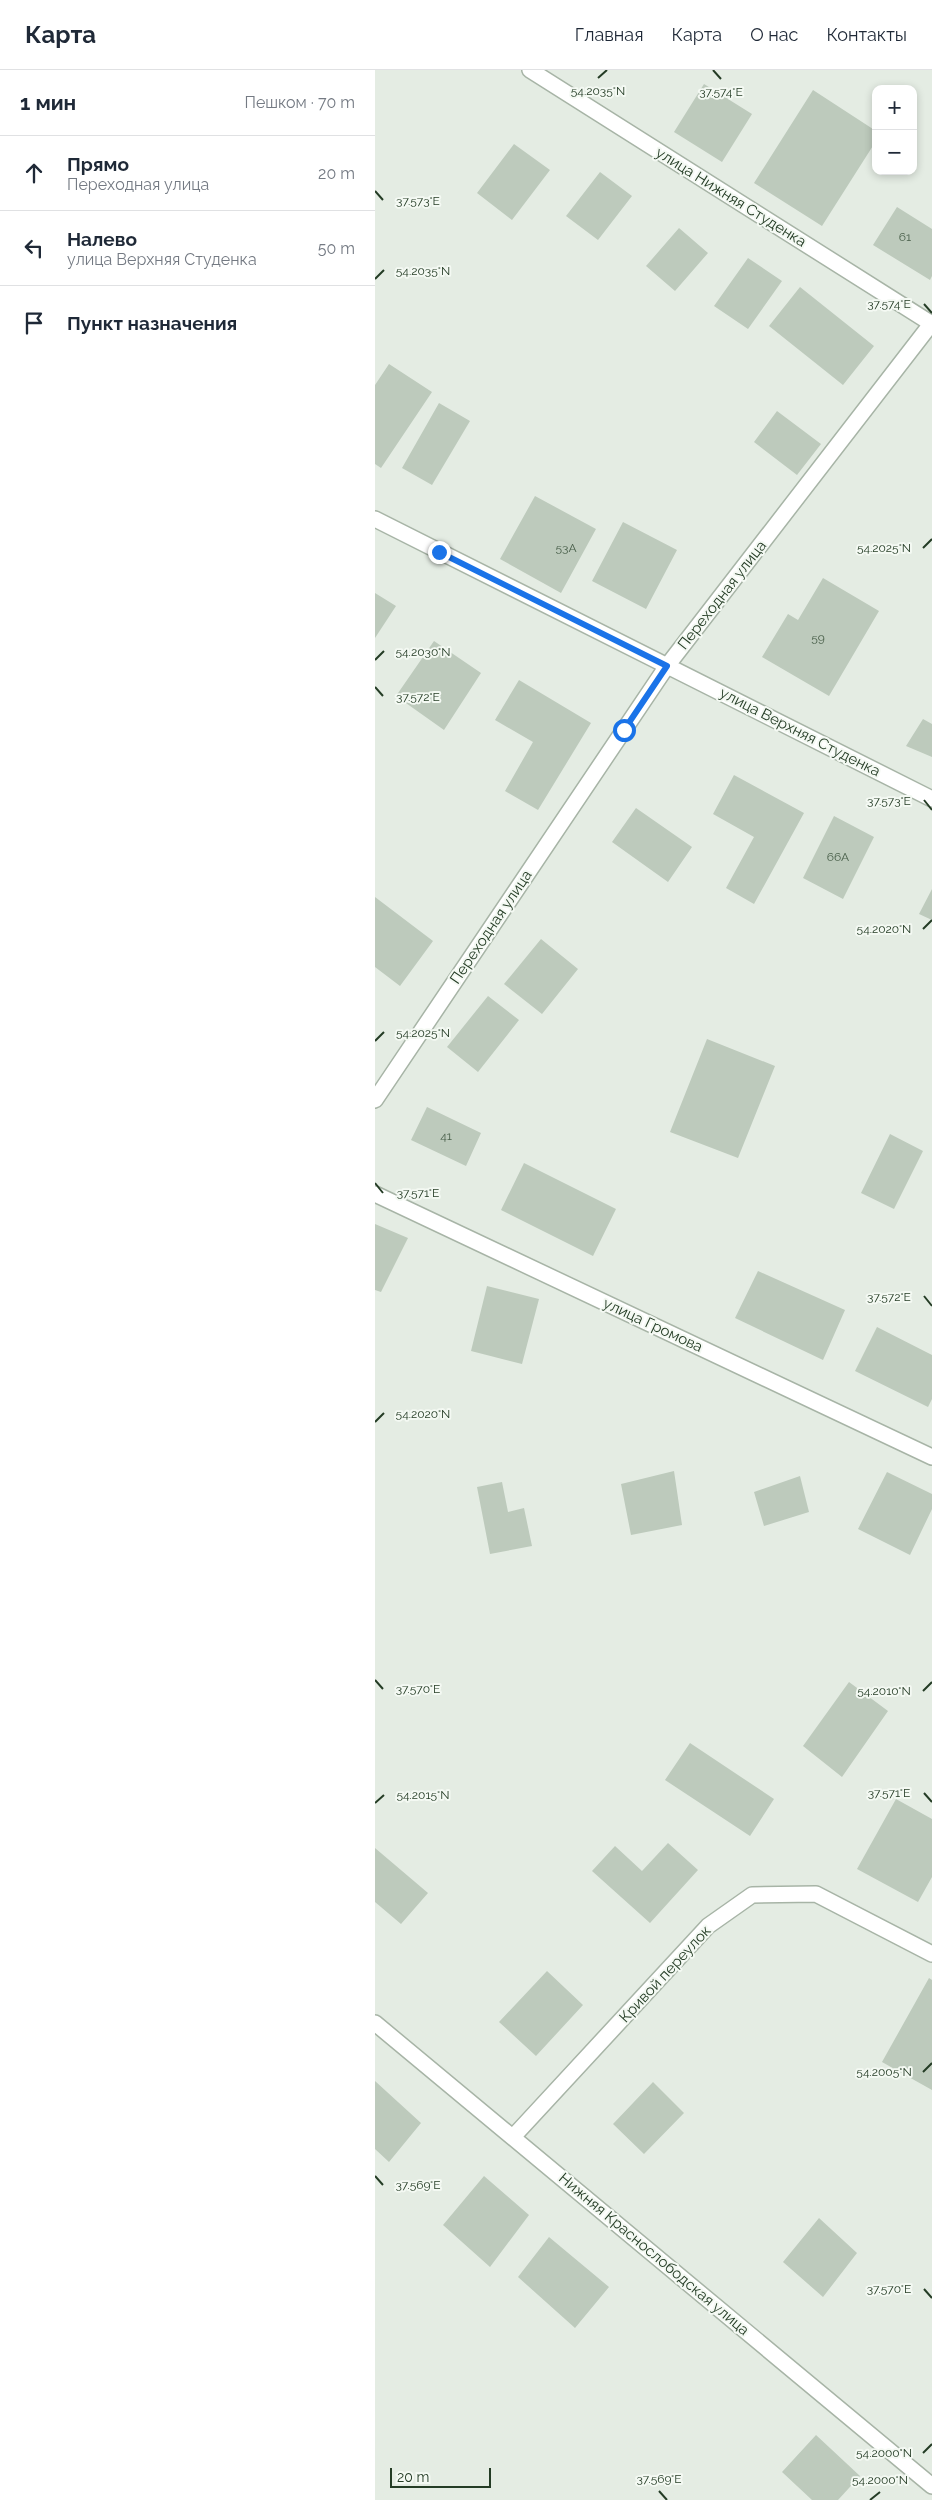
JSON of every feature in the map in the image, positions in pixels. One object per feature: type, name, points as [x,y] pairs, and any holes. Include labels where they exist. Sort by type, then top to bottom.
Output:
[{"type":"street","name":"улица Нижняя Cтуденкa","points":[[530,70],[932,324]]},
{"type":"street","name":"Переходная улица","points":[[375,1100],[667,666],[932,324]]},
{"type":"street","name":"улица Верхняя Cтуденка","points":[[375,519],[932,799]]},
{"type":"street","name":"улица Громова","points":[[375,1194],[932,1457]]},
{"type":"street","name":"Кривой переулок","points":[[513,2137],[709,1926],[752,1894],[816,1894],[932,1954]]},
{"type":"street","name":"Нижняя Краснослободская улица","points":[[375,2024],[932,2486]]},
{"type":"building","points":[[704,84],[752,114],[722,162],[674,132]]},
{"type":"building","points":[[813,90],[872,128],[872,147],[822,226],[754,183]]},
{"type":"building","points":[[514,144],[550,170],[512,220],[477,193]]},
{"type":"building","points":[[600,172],[632,196],[598,240],[566,216]]},
{"type":"building","points":[[897,207],[932,229],[932,276],[930,280],[873,245]]},
{"type":"building","points":[[679,228],[708,253],[675,291],[646,266]]},
{"type":"building","points":[[748,258],[782,281],[748,329],[714,306]]},
{"type":"building","points":[[800,287],[874,346],[843,385],[769,326]]},
{"type":"building","points":[[389,364],[432,392],[381,468],[375,464],[375,385]]},
{"type":"building","points":[[439,403],[470,421],[432,485],[402,468]]},
{"type":"building","points":[[777,411],[821,444],[797,475],[754,442]]},
{"type":"building","points":[[535,496],[596,529],[561,593],[500,559]]},
{"type":"building","points":[[623,522],[677,550],[646,609],[592,581]]},
{"type":"building","points":[[823,578],[879,611],[829,696],[762,657],[788,614],[798,620]]},
{"type":"building","points":[[375,593],[396,606],[375,638]]},
{"type":"building","points":[[434,641],[481,673],[444,730],[396,696]]},
{"type":"building","points":[[519,680],[591,723],[538,810],[505,791],[533,742],[495,720]]},
{"type":"building","points":[[923,719],[932,724],[932,757],[906,746]]},
{"type":"building","points":[[734,775],[804,813],[754,904],[726,888],[754,837],[713,814]]},
{"type":"building","points":[[636,808],[692,847],[668,882],[612,842]]},
{"type":"building","points":[[834,816],[874,837],[843,899],[803,878]]},
{"type":"building","points":[[932,889],[932,920],[919,914]]},
{"type":"building","points":[[375,897],[433,941],[400,986],[375,967]]},
{"type":"building","points":[[541,939],[578,969],[542,1014],[504,984]]},
{"type":"building","points":[[488,996],[519,1020],[478,1072],[447,1047]]},
{"type":"building","points":[[707,1039],[775,1066],[738,1158],[670,1132]]},
{"type":"building","points":[[427,1107],[481,1133],[466,1166],[411,1140]]},
{"type":"building","points":[[890,1134],[923,1151],[894,1209],[861,1193]]},
{"type":"building","points":[[524,1163],[616,1209],[593,1256],[501,1210]]},
{"type":"building","points":[[375,1224],[408,1238],[381,1292],[375,1290]]},
{"type":"building","points":[[758,1271],[845,1310],[823,1360],[735,1318]]},
{"type":"building","points":[[487,1286],[539,1299],[522,1364],[471,1351]]},
{"type":"building","points":[[877,1327],[932,1355],[932,1399],[928,1407],[855,1371]]},
{"type":"building","points":[[674,1471],[682,1525],[631,1535],[621,1484]]},
{"type":"building","points":[[887,1472],[932,1494],[932,1509],[910,1555],[858,1529]]},
{"type":"building","points":[[800,1476],[809,1512],[764,1526],[754,1492]]},
{"type":"building","points":[[502,1482],[508,1512],[524,1508],[532,1546],[490,1554],[477,1487]]},
{"type":"building","points":[[849,1682],[888,1711],[842,1777],[803,1746]]},
{"type":"building","points":[[690,1743],[774,1799],[750,1836],[665,1780]]},
{"type":"building","points":[[896,1799],[932,1819],[932,1877],[918,1902],[857,1869]]},
{"type":"building","points":[[668,1843],[698,1870],[650,1923],[592,1871],[615,1846],[642,1871]]},
{"type":"building","points":[[375,1848],[428,1893],[401,1924],[375,1902]]},
{"type":"building","points":[[547,1971],[583,2005],[536,2056],[499,2022]]},
{"type":"building","points":[[929,1978],[932,1980],[932,2090],[882,2062]]},
{"type":"building","points":[[375,2081],[421,2123],[389,2162],[375,2149]]},
{"type":"building","points":[[653,2082],[684,2113],[644,2154],[613,2124]]},
{"type":"building","points":[[484,2176],[529,2215],[490,2267],[443,2225]]},
{"type":"building","points":[[819,2218],[857,2253],[823,2297],[783,2262]]},
{"type":"building","points":[[549,2237],[609,2287],[575,2328],[518,2277]]},
{"type":"building","points":[[816,2435],[860,2476],[838,2500],[812,2500],[782,2472]]},
{"type":"route","points":[[439,552],[667,666],[624,730]]}]
